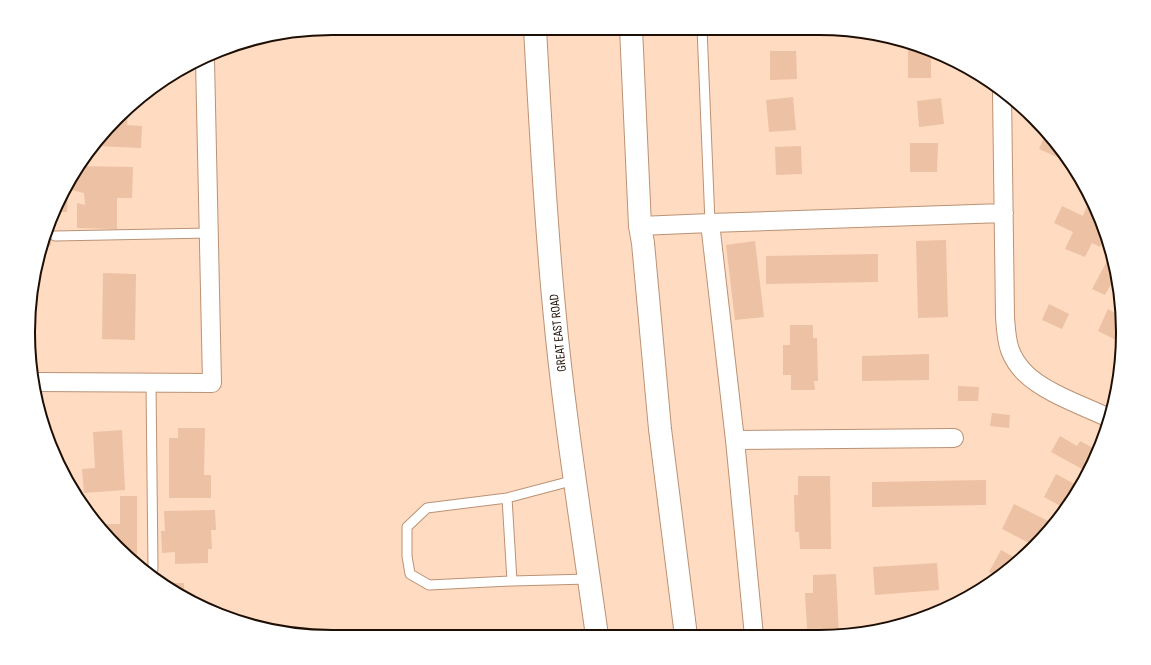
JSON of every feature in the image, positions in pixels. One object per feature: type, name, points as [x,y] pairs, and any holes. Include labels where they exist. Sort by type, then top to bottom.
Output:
[{"type":"main road","name":"GREAT EAST ROAD","points":[[535,35],[543,172],[554,308],[575,480],[596,630]]},
{"type":"main road","points":[[630,35],[640,226],[643,243],[660,429],[685,630]]},
{"type":"street","points":[[40,382],[212,383],[205,64]]},
{"type":"street","points":[[1002,98],[1006,330],[1010,350],[1024,373],[1037,383],[1104,416]]},
{"type":"street","points":[[640,226],[1004,212]]},
{"type":"street","points":[[710,223],[735,440],[753,630]]},
{"type":"street","points":[[735,440],[954,438]]},
{"type":"lane","points":[[702,35],[710,223]]},
{"type":"lane","points":[[56,236],[208,233]]},
{"type":"lane","points":[[151,383],[153,570]]},
{"type":"lane","points":[[575,480],[507,498],[427,508],[407,528],[407,556],[410,574],[430,585],[512,581],[589,580]]},
{"type":"lane","points":[[507,498],[512,581]]},
{"type":"building","points":[[761,35],[790,35],[790,36]]},
{"type":"building","points":[[908,50],[931,58],[931,78],[908,78]]},
{"type":"building","points":[[770,51],[796,51],[797,79],[770,80]]},
{"type":"building","points":[[793,97],[796,130],[769,132],[766,100]]},
{"type":"building","points":[[941,98],[944,124],[919,127],[917,101]]},
{"type":"building","points":[[128,117],[127,125],[142,126],[141,148],[100,146]]},
{"type":"building","points":[[1044,138],[1060,158],[1039,149]]},
{"type":"building","points":[[910,143],[938,143],[937,172],[910,172]]},
{"type":"building","points":[[801,146],[802,174],[776,175],[775,147]]},
{"type":"building","points":[[86,166],[133,167],[132,198],[117,198],[117,229],[77,228],[77,203],[85,205],[84,193],[72,190]]},
{"type":"building","points":[[68,198],[67,212],[61,212]]},
{"type":"building","points":[[1062,206],[1083,216],[1087,206],[1102,243],[1100,247],[1092,243],[1085,257],[1065,249],[1073,232],[1054,223]]},
{"type":"building","points":[[51,236],[51,246],[48,246]]},
{"type":"building","points":[[946,240],[948,317],[918,318],[916,241]]},
{"type":"building","points":[[755,241],[764,317],[735,320],[726,245]]},
{"type":"building","points":[[878,254],[878,282],[766,284],[766,256]]},
{"type":"building","points":[[1107,261],[1111,283],[1105,295],[1092,289]]},
{"type":"building","points":[[103,273],[136,274],[135,340],[102,339]]},
{"type":"building","points":[[1049,304],[1069,314],[1062,329],[1042,320]]},
{"type":"building","points":[[1108,309],[1115,313],[1116,340],[1098,331]]},
{"type":"building","points":[[790,325],[813,325],[813,338],[817,338],[818,381],[814,381],[815,390],[791,390],[791,375],[783,375],[783,345],[790,345]]},
{"type":"building","points":[[929,354],[929,380],[862,381],[862,356]]},
{"type":"building","points":[[958,386],[979,387],[978,401],[958,401]]},
{"type":"building","points":[[992,413],[1010,415],[1009,428],[990,426]]},
{"type":"building","points":[[178,428],[205,428],[204,475],[211,475],[211,498],[169,498],[169,438],[178,438]]},
{"type":"building","points":[[122,430],[125,490],[84,493],[82,469],[95,468],[93,432]]},
{"type":"building","points":[[1060,436],[1077,446],[1080,441],[1092,448],[1082,469],[1051,452]]},
{"type":"building","points":[[1056,474],[1074,484],[1060,506],[1044,497]]},
{"type":"building","points":[[798,476],[830,476],[831,549],[800,549],[799,532],[795,532],[794,495],[798,495]]},
{"type":"building","points":[[986,480],[986,505],[872,507],[872,482]]},
{"type":"building","points":[[120,496],[137,496],[137,557],[105,524],[120,524]]},
{"type":"building","points":[[1014,504],[1049,521],[1029,543],[1002,529]]},
{"type":"building","points":[[215,510],[216,530],[211,530],[212,549],[208,549],[208,563],[175,564],[175,552],[162,553],[161,531],[165,531],[164,511]]},
{"type":"building","points":[[1001,550],[1014,557],[993,574],[989,572]]},
{"type":"building","points":[[937,563],[939,590],[875,595],[873,567]]},
{"type":"building","points":[[836,574],[839,629],[807,629],[805,593],[813,593],[813,575]]},
{"type":"building","points":[[172,583],[184,583],[184,590]]}]
